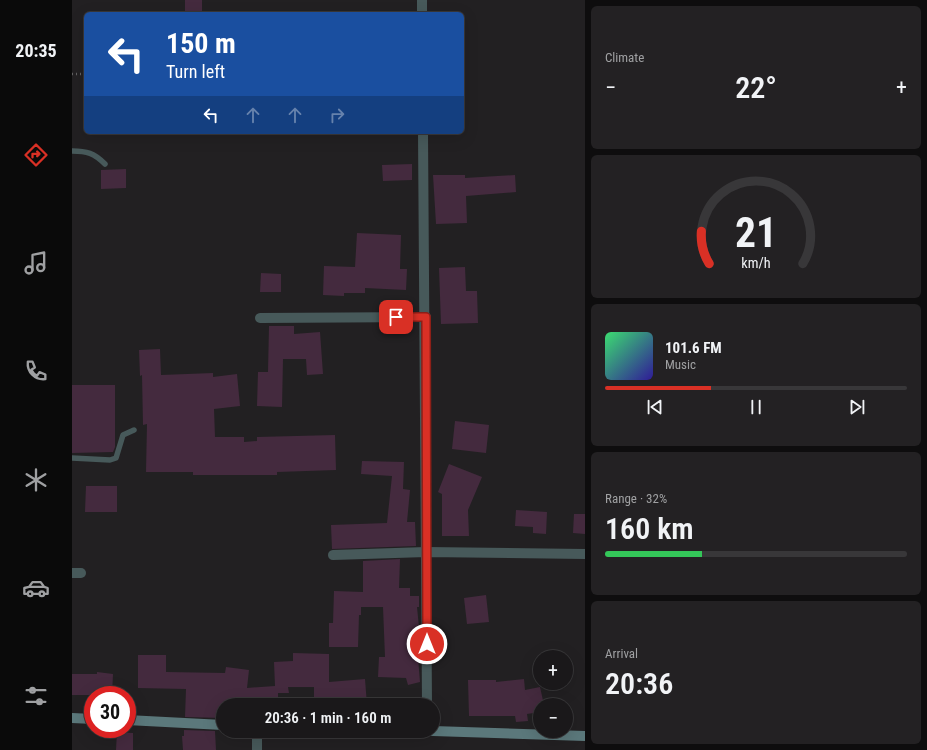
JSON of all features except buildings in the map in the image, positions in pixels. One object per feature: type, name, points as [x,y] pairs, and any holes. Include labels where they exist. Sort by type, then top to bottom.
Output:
[{"type":"street","points":[[422,0],[422,12]]},
{"type":"street","points":[[424,134],[427,698]]},
{"type":"street","points":[[260,318],[426,317]]},
{"type":"street","points":[[333,555],[426,552],[585,554]]},
{"type":"street","points":[[72,718],[84,719]]},
{"type":"street","points":[[136,720],[216,725]]},
{"type":"street","points":[[440,731],[585,736]]},
{"type":"street","points":[[257,738],[257,750]]},
{"type":"lane","points":[[72,151],[88,151],[96,155],[105,164]]},
{"type":"lane","points":[[72,458],[110,460],[116,458],[123,434],[134,430]]},
{"type":"path","points":[[72,74],[84,74]]},
{"type":"route","points":[[396,317],[426,317],[427,644]]}]
